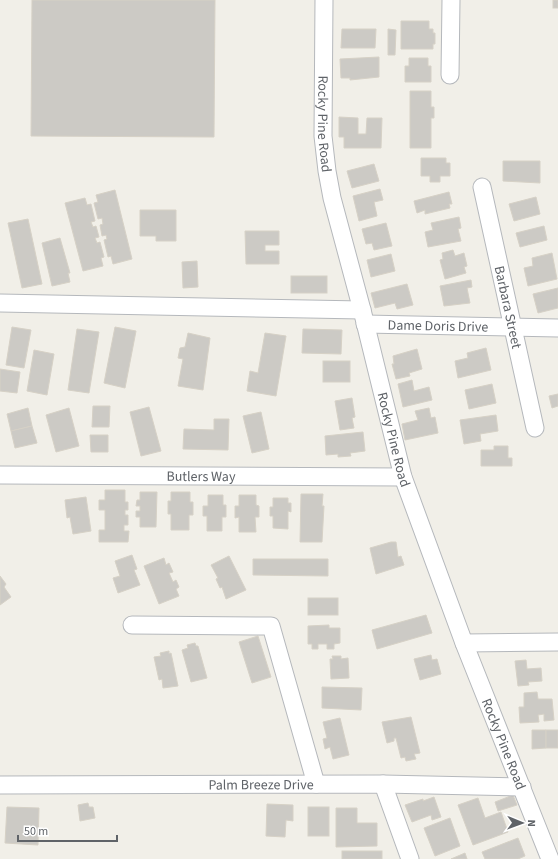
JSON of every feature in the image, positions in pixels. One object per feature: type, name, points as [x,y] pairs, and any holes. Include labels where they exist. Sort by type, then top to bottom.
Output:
[{"type":"street","name":"Rocky Pine Road","points":[[324,0],[324,153],[332,198],[364,317],[403,477],[464,643],[522,787],[551,849]]},
{"type":"street","points":[[450,75],[451,0]]},
{"type":"street","name":"Barbara Street","points":[[482,187],[535,428]]},
{"type":"street","name":"Dame Doris Drive","points":[[0,303],[364,317],[513,327],[558,328]]},
{"type":"street","name":"Butlers Way","points":[[0,475],[403,477]]},
{"type":"street","points":[[132,625],[271,626],[316,784]]},
{"type":"street","points":[[464,643],[558,642]]},
{"type":"street","points":[[382,784],[410,859]]},
{"type":"street","name":"Palm Breeze Drive","points":[[0,785],[382,784],[522,787]]},
{"type":"building","points":[[32,0],[215,0],[214,137],[31,136]]},
{"type":"building","points":[[553,0],[558,0],[558,8],[553,8]]},
{"type":"building","points":[[401,21],[429,21],[429,29],[433,29],[433,33],[435,33],[435,44],[433,44],[433,49],[401,49]]},
{"type":"building","points":[[342,29],[376,29],[375,48],[341,48]]},
{"type":"building","points":[[388,29],[396,30],[395,55],[388,55]]},
{"type":"building","points":[[379,57],[379,77],[350,80],[350,78],[341,78],[340,59]]},
{"type":"building","points":[[409,58],[428,58],[428,66],[431,66],[431,82],[405,82],[405,66],[409,66]]},
{"type":"building","points":[[410,91],[431,91],[431,107],[434,107],[434,118],[431,118],[431,148],[410,148]]},
{"type":"building","points":[[339,117],[358,118],[358,134],[366,134],[367,118],[382,118],[381,148],[344,148],[344,137],[339,137]]},
{"type":"building","points":[[421,158],[446,158],[446,163],[450,163],[450,176],[440,176],[440,182],[430,182],[430,176],[421,176]]},
{"type":"building","points":[[503,161],[540,161],[540,183],[503,181]]},
{"type":"building","points":[[374,164],[379,181],[352,188],[347,171]]},
{"type":"building","points":[[380,189],[383,200],[374,202],[377,216],[359,221],[353,196]]},
{"type":"building","points":[[115,190],[132,259],[113,264],[111,256],[108,257],[104,240],[107,239],[106,235],[102,236],[100,225],[103,224],[102,218],[98,219],[94,203],[98,202],[96,195]]},
{"type":"building","points":[[449,192],[452,204],[449,204],[450,208],[425,214],[425,210],[417,213],[414,201]]},
{"type":"building","points":[[536,197],[540,214],[514,221],[509,204]]},
{"type":"building","points":[[85,198],[87,205],[91,204],[95,221],[91,222],[93,227],[96,226],[99,237],[95,238],[97,243],[100,242],[104,257],[101,258],[103,266],[83,271],[65,203]]},
{"type":"building","points":[[140,210],[176,210],[176,241],[156,241],[156,236],[140,236]]},
{"type":"building","points":[[459,217],[461,228],[458,229],[461,241],[428,247],[425,232],[433,230],[431,223]]},
{"type":"building","points":[[28,219],[42,284],[22,288],[8,223]]},
{"type":"building","points":[[386,223],[392,246],[374,250],[372,243],[366,244],[362,229]]},
{"type":"building","points":[[544,226],[547,240],[520,247],[516,233]]},
{"type":"building","points":[[245,231],[279,231],[279,245],[265,245],[265,251],[279,251],[279,264],[246,264]]},
{"type":"building","points":[[60,238],[70,273],[68,273],[70,282],[52,286],[42,243]]},
{"type":"building","points":[[453,250],[455,256],[464,253],[467,266],[464,267],[466,273],[445,279],[440,260],[443,259],[442,253]]},
{"type":"building","points":[[552,253],[557,279],[528,286],[524,268],[533,266],[532,258]]},
{"type":"building","points":[[391,254],[395,271],[371,277],[367,260]]},
{"type":"building","points":[[197,261],[198,287],[183,288],[182,262]]},
{"type":"building","points":[[291,276],[327,276],[327,293],[291,293]]},
{"type":"building","points":[[471,280],[472,287],[467,288],[470,303],[444,306],[440,286]]},
{"type":"building","points":[[407,284],[413,305],[397,309],[395,303],[375,308],[371,293]]},
{"type":"building","points":[[558,288],[558,308],[538,313],[533,294]]},
{"type":"building","points":[[12,327],[31,330],[24,368],[6,365]]},
{"type":"building","points":[[115,327],[136,331],[125,388],[104,383]]},
{"type":"building","points":[[77,329],[99,332],[89,393],[68,390]]},
{"type":"building","points":[[303,329],[342,330],[341,354],[302,353]]},
{"type":"building","points":[[188,333],[210,338],[203,390],[178,386],[183,359],[178,358],[180,348],[185,347]]},
{"type":"building","points":[[265,333],[286,336],[276,396],[247,391],[250,371],[258,373]]},
{"type":"building","points":[[486,348],[491,370],[458,378],[455,361],[468,358],[467,353]]},
{"type":"building","points":[[417,349],[422,369],[409,373],[410,376],[396,379],[392,364],[394,364],[393,356]]},
{"type":"building","points":[[34,350],[54,354],[47,395],[27,391]]},
{"type":"building","points":[[323,361],[350,361],[350,382],[323,382]]},
{"type":"building","points":[[0,369],[20,372],[17,393],[0,391]]},
{"type":"building","points":[[412,380],[414,391],[429,387],[432,400],[403,407],[398,384]]},
{"type":"building","points":[[492,384],[496,403],[469,409],[465,390]]},
{"type":"building","points":[[558,394],[558,406],[552,408],[549,396]]},
{"type":"building","points":[[352,398],[355,417],[352,418],[354,428],[340,430],[335,401]]},
{"type":"building","points":[[93,406],[110,406],[109,427],[92,427]]},
{"type":"building","points":[[149,407],[161,451],[141,456],[130,412]]},
{"type":"building","points":[[28,408],[32,426],[11,431],[7,414]]},
{"type":"building","points":[[69,408],[79,446],[56,452],[46,415]]},
{"type":"building","points":[[429,408],[431,418],[435,417],[438,433],[405,440],[402,424],[418,420],[415,411]]},
{"type":"building","points":[[261,412],[269,449],[252,453],[243,416]]},
{"type":"building","points":[[496,415],[498,431],[480,434],[481,441],[464,444],[460,420]]},
{"type":"building","points":[[214,419],[229,419],[228,450],[183,449],[184,429],[214,430]]},
{"type":"building","points":[[32,426],[37,443],[15,448],[11,431]]},
{"type":"building","points":[[363,432],[365,451],[350,453],[351,456],[338,457],[338,454],[326,455],[325,436]]},
{"type":"building","points":[[90,435],[108,435],[108,452],[91,452]]},
{"type":"building","points":[[494,446],[508,446],[508,458],[512,458],[512,466],[481,466],[481,450],[494,450]]},
{"type":"building","points":[[105,490],[125,490],[125,502],[128,502],[128,510],[125,510],[125,515],[128,515],[128,525],[124,525],[124,531],[129,531],[128,542],[99,542],[99,530],[105,530],[105,510],[99,510],[99,500],[105,500]]},
{"type":"building","points":[[140,492],[157,492],[156,527],[140,527],[140,517],[136,517],[136,511],[140,511],[140,506],[136,506],[137,500],[140,500]]},
{"type":"building","points":[[171,492],[190,492],[190,502],[193,502],[193,515],[189,515],[189,530],[171,530],[171,514],[168,514],[168,501],[171,501]]},
{"type":"building","points":[[301,494],[323,494],[322,506],[324,506],[322,542],[300,542]]},
{"type":"building","points":[[208,495],[223,495],[223,505],[226,505],[226,517],[222,517],[222,531],[207,531],[207,516],[203,516],[203,506],[208,506]]},
{"type":"building","points":[[239,495],[256,495],[256,505],[259,506],[259,517],[255,517],[256,532],[239,532],[239,517],[235,518],[235,506],[239,506]]},
{"type":"building","points":[[86,497],[91,531],[73,534],[70,517],[67,518],[65,500]]},
{"type":"building","points":[[273,498],[288,498],[288,503],[291,503],[291,512],[288,511],[288,529],[273,528],[273,516],[270,516],[270,507],[273,507]]},
{"type":"building","points":[[396,542],[398,557],[401,556],[404,565],[376,574],[370,548]]},
{"type":"building","points":[[132,555],[137,569],[134,570],[140,585],[118,593],[113,578],[120,576],[115,561]]},
{"type":"building","points":[[229,556],[246,590],[226,599],[211,565]]},
{"type":"building","points":[[164,558],[166,565],[169,563],[173,572],[169,573],[173,582],[176,580],[179,587],[176,589],[179,596],[159,604],[144,566]]},
{"type":"building","points":[[253,559],[328,559],[328,576],[253,575]]},
{"type":"building","points":[[0,576],[6,584],[4,587],[11,597],[0,605]]},
{"type":"building","points":[[308,598],[338,598],[338,615],[308,615]]},
{"type":"building","points":[[426,615],[432,633],[377,649],[372,630]]},
{"type":"building","points":[[329,625],[329,628],[340,628],[340,643],[334,644],[334,649],[327,649],[327,644],[318,644],[318,649],[312,649],[312,644],[308,644],[308,626]]},
{"type":"building","points":[[258,636],[271,677],[252,683],[239,642]]},
{"type":"building","points":[[195,643],[196,646],[198,646],[207,678],[191,682],[182,650],[188,648],[187,645]]},
{"type":"building","points":[[169,651],[169,654],[171,653],[178,686],[163,688],[162,679],[159,680],[154,657],[161,656],[160,653]]},
{"type":"building","points":[[431,655],[432,660],[437,659],[441,674],[420,680],[414,659]]},
{"type":"building","points":[[332,656],[341,656],[341,659],[348,658],[349,678],[331,679],[330,659],[333,659]]},
{"type":"building","points":[[526,660],[527,669],[541,668],[542,681],[528,682],[529,685],[518,686],[515,661]]},
{"type":"building","points":[[322,687],[362,688],[361,710],[322,708]]},
{"type":"building","points":[[537,692],[538,699],[552,699],[554,720],[544,721],[544,714],[538,715],[539,722],[520,723],[519,707],[524,707],[524,693]]},
{"type":"building","points":[[411,717],[420,753],[414,754],[416,759],[406,761],[405,757],[401,758],[396,738],[394,738],[394,741],[387,743],[382,722]]},
{"type":"building","points":[[340,718],[349,755],[333,759],[330,747],[325,749],[323,739],[327,738],[323,722]]},
{"type":"building","points":[[532,730],[546,730],[546,748],[532,749]]},
{"type":"building","points":[[546,730],[558,730],[558,748],[546,748]]},
{"type":"building","points":[[513,795],[517,805],[498,811],[495,802]]},
{"type":"building","points":[[434,797],[441,817],[432,820],[431,815],[412,822],[405,805]]},
{"type":"building","points":[[478,798],[485,818],[501,812],[508,832],[473,845],[458,805]]},
{"type":"building","points":[[88,803],[89,807],[93,807],[95,818],[80,821],[78,805]]},
{"type":"building","points":[[267,804],[293,805],[293,821],[286,820],[285,837],[266,836]]},
{"type":"building","points":[[7,807],[39,808],[38,845],[5,843]]},
{"type":"building","points":[[308,807],[329,807],[329,836],[308,836]]},
{"type":"building","points":[[336,808],[357,808],[357,823],[377,823],[377,846],[336,847]]},
{"type":"building","points":[[450,818],[460,846],[435,856],[424,828]]},
{"type":"building","points":[[518,838],[525,856],[518,859],[485,859],[482,852]]},
{"type":"building","points":[[342,851],[382,851],[382,859],[342,859]]},
{"type":"building","points":[[465,853],[467,859],[451,859]]}]
